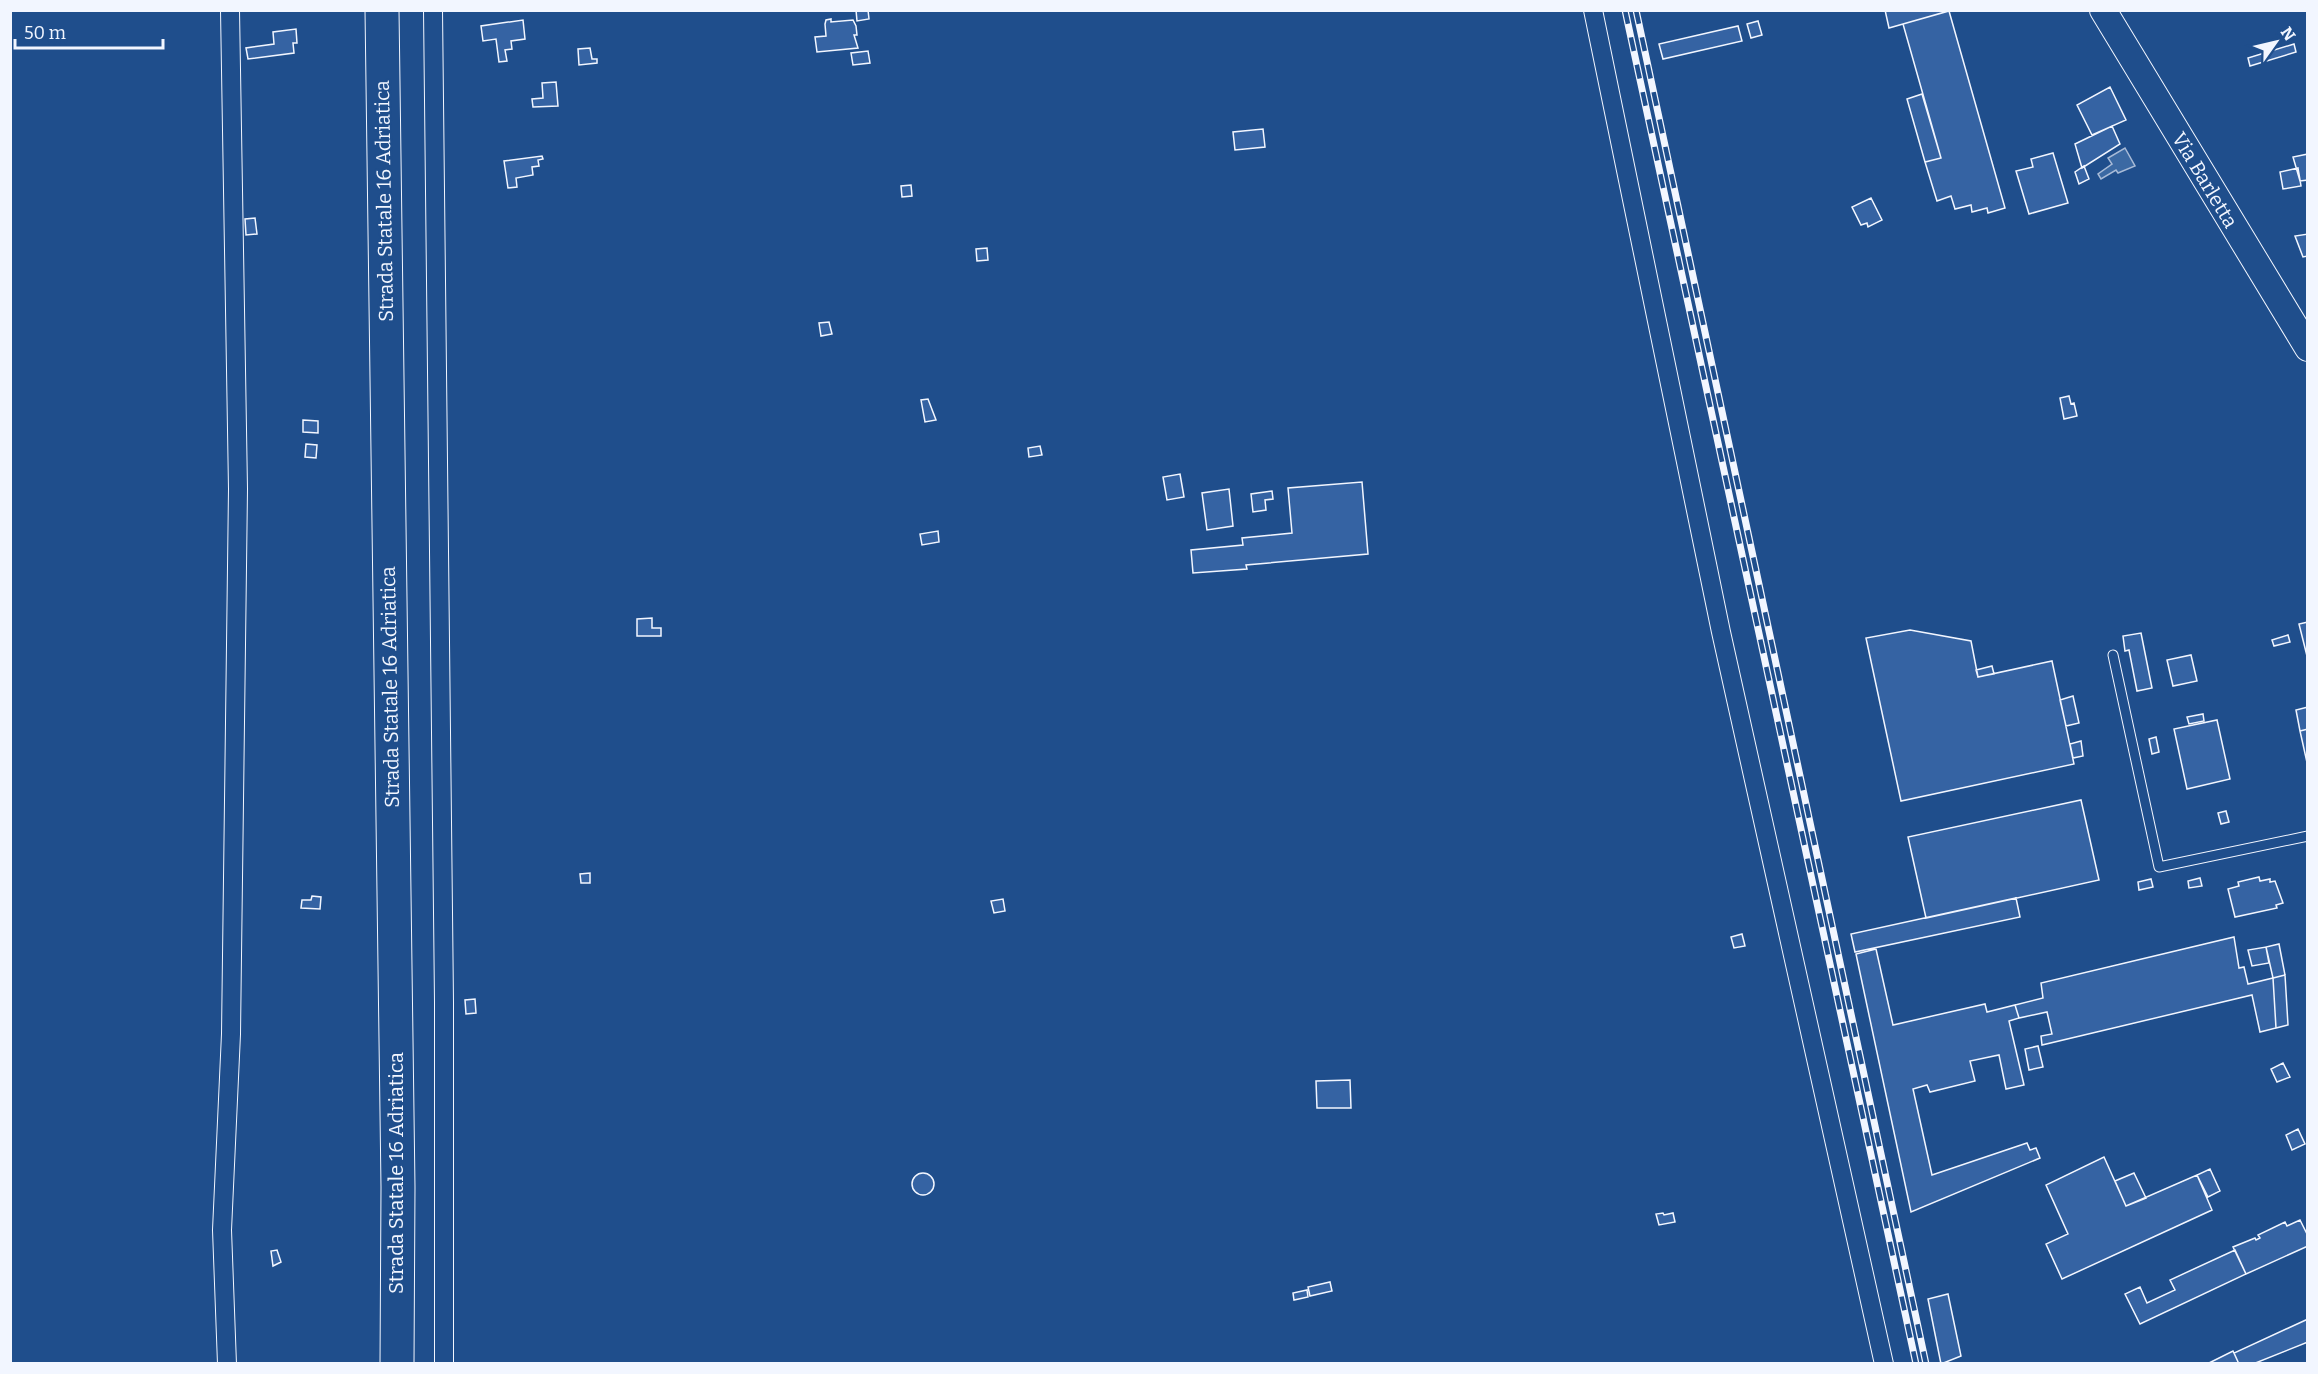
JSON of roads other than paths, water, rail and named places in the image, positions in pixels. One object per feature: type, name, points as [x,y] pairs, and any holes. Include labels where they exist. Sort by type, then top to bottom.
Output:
[{"type":"highway","name":"Strada Statale 16 Adriatica","points":[[382,10],[398,1187],[397,1364]]},
{"type":"highway","name":"Strada Statale 16 Adriatica","points":[[402,10],[414,1364]]},
{"type":"main road","name":"Via Barletta","points":[[2103,10],[2307,348]]},
{"type":"street","points":[[227,1364],[222,1230],[231,1034],[238,489],[230,10]]},
{"type":"street","points":[[433,10],[444,978],[444,1364]]},
{"type":"street","points":[[1593,10],[1719,620],[1884,1364]]},
{"type":"lane","points":[[2113,655],[2159,867],[2307,836]]},
{"type":"water","points":[[2125,148],[2135,166],[2118,173],[2116,170],[2101,179],[2098,174],[2112,164],[2108,158]]},
{"type":"railway","points":[[1625,10],[1916,1364]]},
{"type":"railway","points":[[1636,10],[1926,1364]]}]
